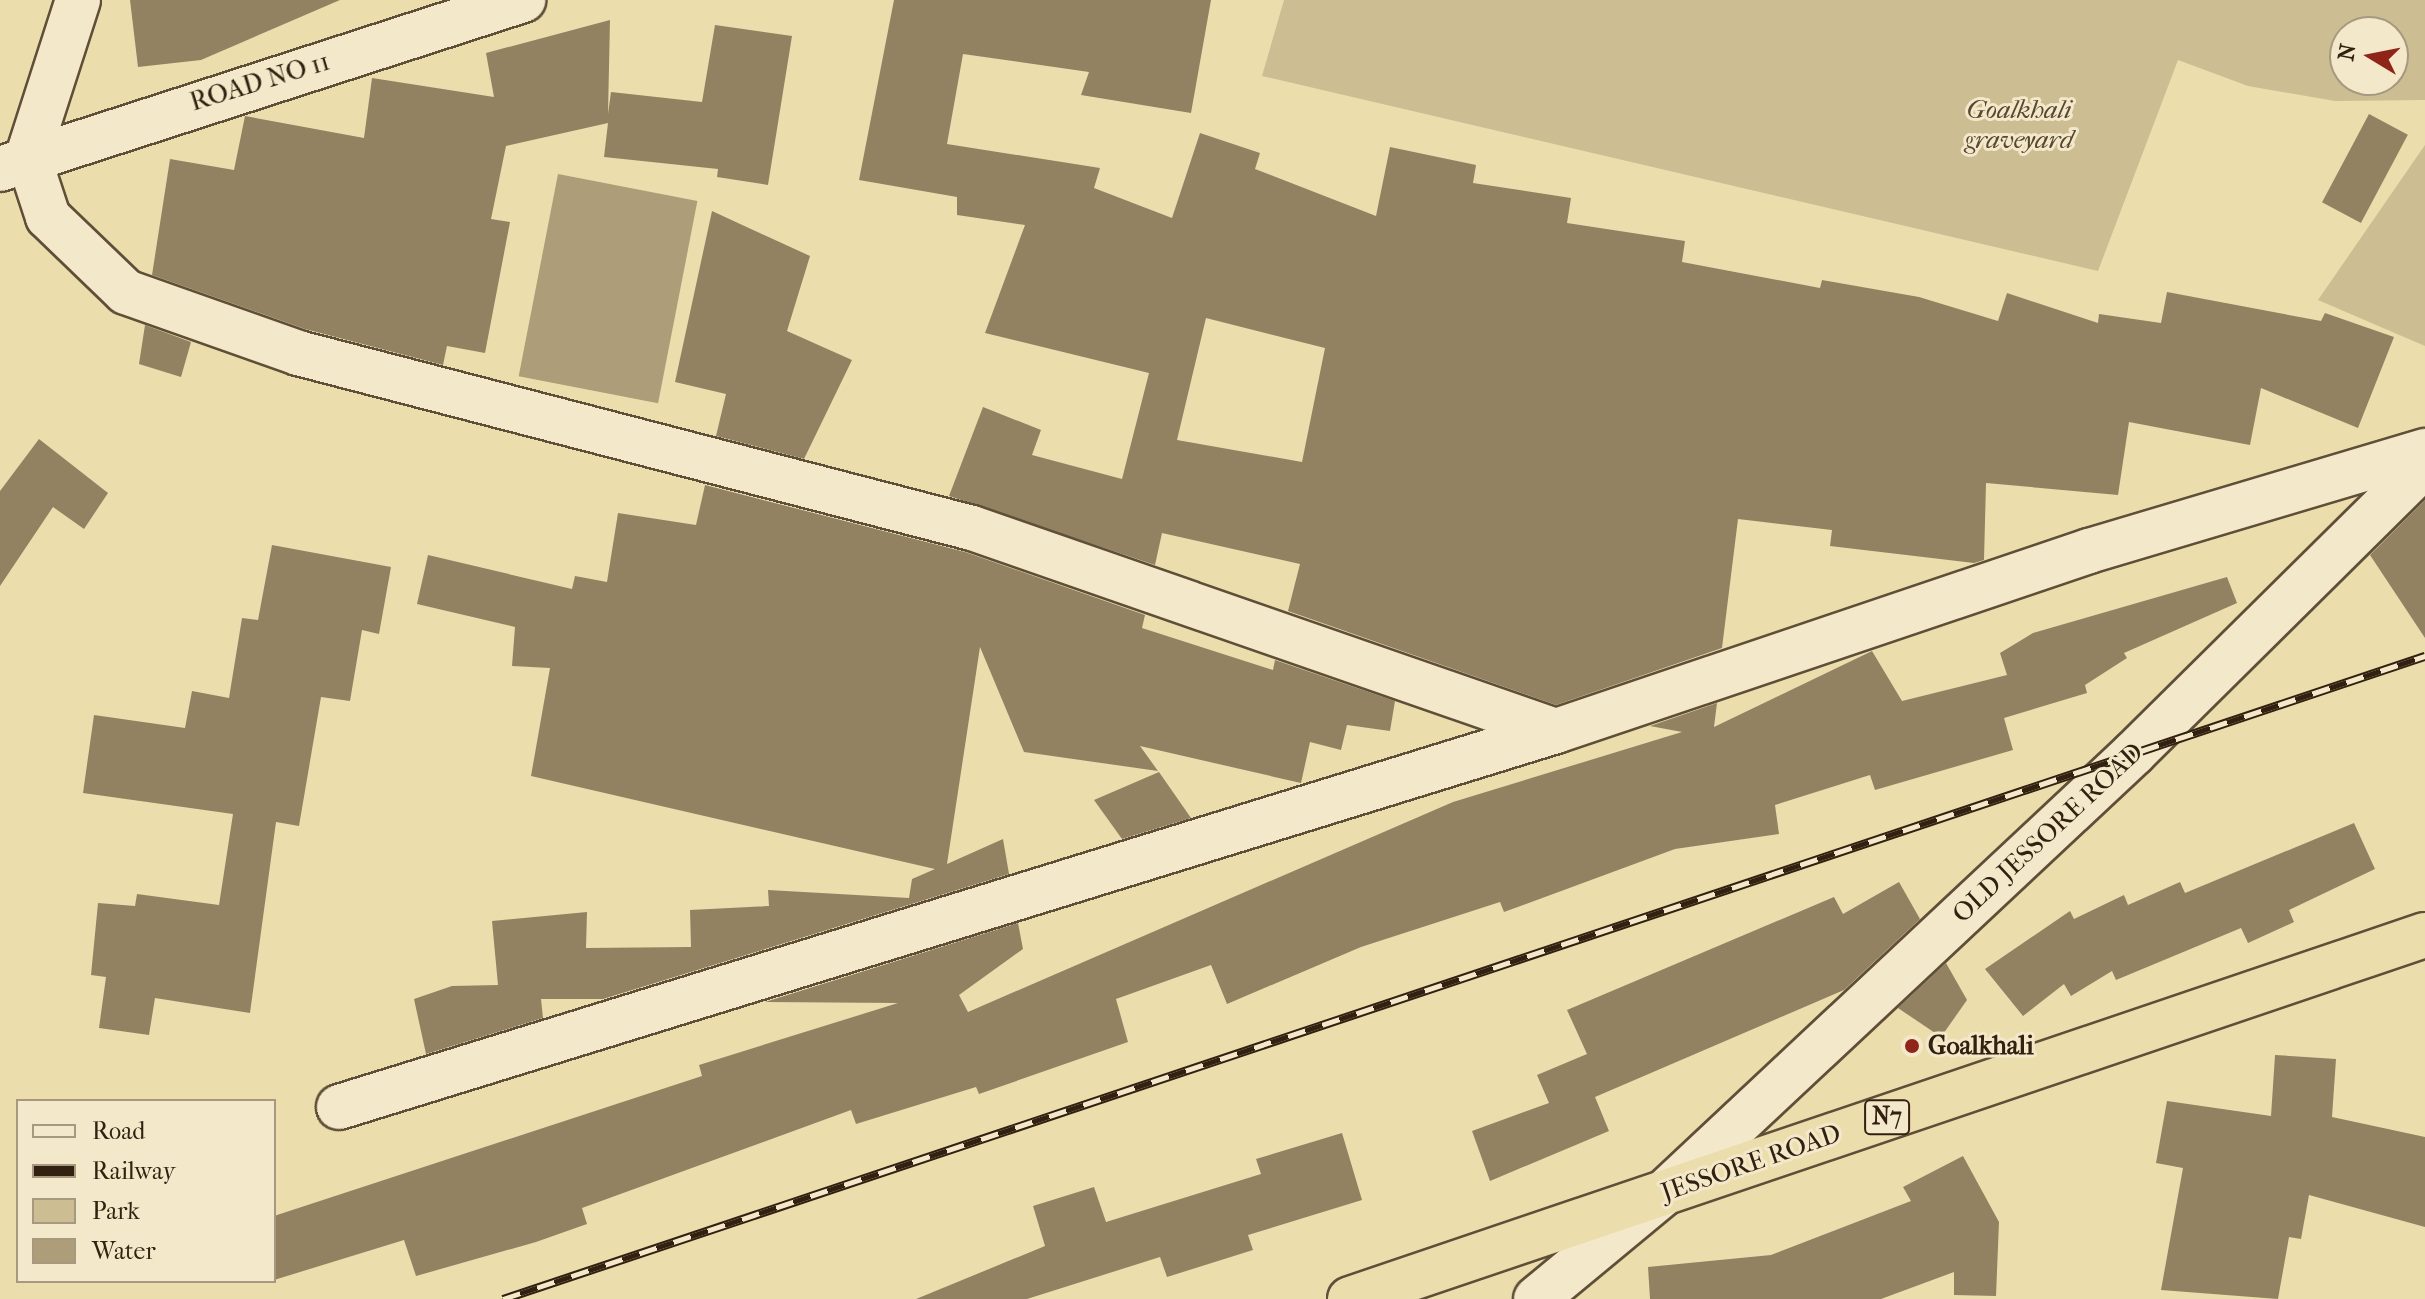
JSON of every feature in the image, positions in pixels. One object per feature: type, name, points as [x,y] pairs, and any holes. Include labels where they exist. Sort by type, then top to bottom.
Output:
[{"type":"highway","name":"JESSORE ROAD","points":[[1350,1299],[2425,935]]},
{"type":"street","points":[[78,0],[14,162],[48,217],[126,292],[298,353],[972,528],[1556,731]]},
{"type":"street","name":"ROAD NO 11","points":[[14,162],[523,0]]},
{"type":"street","points":[[339,1107],[1556,731],[2089,551],[2425,451]]},
{"type":"street","name":"OLD JESSORE ROAD","points":[[1536,1299],[1664,1193],[2134,753],[2425,465]]},
{"type":"green space","name":"Goalkhali graveyard","points":[[1284,0],[2425,0],[2425,100],[2335,101],[2248,86],[2178,60],[2098,271],[1262,76]]},
{"type":"green space","points":[[2425,145],[2425,346],[2318,300]]},
{"type":"water","points":[[558,174],[697,201],[658,403],[519,376]]},
{"type":"building","points":[[130,0],[340,0],[201,60],[138,67]]},
{"type":"building","points":[[894,0],[1211,0],[1191,113],[1081,95],[1089,72],[963,54],[947,144],[1100,168],[1094,188],[1172,218],[1200,133],[1260,153],[1255,169],[1376,216],[1390,147],[1476,165],[1473,183],[1571,198],[1567,223],[1685,241],[1682,262],[1820,288],[1822,280],[1919,297],[1998,321],[2007,293],[2098,323],[2099,314],[2161,323],[2167,292],[2321,321],[2325,313],[2394,337],[2358,428],[2261,388],[2250,445],[2129,422],[2118,495],[1986,483],[1984,560],[1974,563],[1830,546],[1832,530],[1738,519],[1722,648],[1556,705],[1288,611],[1300,564],[1162,533],[1155,565],[949,496],[983,407],[1041,430],[1032,455],[1122,479],[1149,373],[985,333],[1025,225],[957,215],[957,197],[859,180]],"holes":[[[1206,318],[1325,348],[1302,462],[1177,440]]]},
{"type":"building","points":[[610,20],[608,114],[611,92],[702,102],[715,25],[792,36],[768,185],[717,177],[718,169],[604,157],[608,123],[506,146],[491,219],[510,222],[485,353],[447,346],[443,365],[305,329],[152,275],[170,159],[234,170],[245,116],[364,138],[372,78],[494,97],[486,53]]},
{"type":"building","points":[[2369,114],[2408,135],[2361,223],[2322,202]]},
{"type":"building","points":[[712,211],[810,256],[787,331],[852,360],[804,459],[716,436],[726,394],[675,382]]},
{"type":"building","points":[[145,325],[191,342],[181,377],[139,364]]},
{"type":"building","points":[[39,439],[108,493],[84,529],[53,507],[0,586],[0,491]]},
{"type":"building","points":[[705,485],[965,552],[1145,615],[1142,628],[1273,670],[1275,660],[1395,701],[1390,731],[1347,725],[1341,750],[1310,742],[1301,783],[1140,746],[1158,771],[1024,752],[980,647],[947,864],[1003,839],[1009,874],[603,999],[541,999],[543,1018],[426,1054],[414,999],[452,986],[498,985],[492,921],[587,912],[586,948],[691,947],[690,910],[769,906],[768,890],[909,898],[912,879],[935,869],[531,776],[550,668],[512,666],[515,627],[417,604],[428,555],[572,589],[575,576],[607,582],[618,513],[696,525]]},
{"type":"building","points":[[2425,500],[2425,638],[2370,555]]},
{"type":"building","points":[[272,545],[391,567],[379,634],[362,630],[350,701],[321,697],[299,826],[276,822],[250,1013],[155,998],[149,1035],[99,1028],[106,977],[91,975],[98,903],[135,906],[137,894],[219,905],[233,814],[83,793],[94,715],[185,728],[192,691],[229,698],[242,618],[258,620]]},
{"type":"building","points":[[2227,577],[2237,603],[2124,653],[2127,658],[2085,685],[2087,693],[2004,718],[2013,750],[1875,790],[1870,775],[1775,805],[1779,834],[1675,849],[1504,912],[1500,902],[1361,947],[1227,1004],[1211,965],[1116,999],[1128,1042],[979,1094],[976,1087],[856,1124],[851,1110],[582,1208],[587,1224],[536,1242],[416,1276],[404,1240],[276,1279],[276,1215],[702,1076],[699,1065],[898,1003],[765,1002],[1018,923],[1023,949],[959,995],[968,1012],[1453,802],[1682,732],[1650,726],[1717,703],[1714,727],[1872,651],[1902,701],[2007,675],[2000,653],[2033,633]]},
{"type":"building","points":[[1159,772],[1191,818],[1122,839],[1094,800]]},
{"type":"building","points":[[2354,823],[2375,869],[2289,910],[2294,922],[2248,943],[2241,928],[2116,980],[2112,971],[2071,996],[2064,984],[2023,1016],[1985,969],[2070,911],[2074,919],[2124,895],[2128,905],[2180,882],[2185,893]]},
{"type":"building","points":[[1899,882],[1920,919],[1844,990],[1595,1097],[1609,1131],[1490,1181],[1472,1131],[1549,1103],[1537,1075],[1587,1054],[1567,1010],[1834,897],[1843,914]]},
{"type":"building","points":[[1946,963],[1967,1000],[1941,1037],[1898,1008]]},
{"type":"building","points":[[2275,1055],[2336,1059],[2332,1117],[2425,1137],[2425,1227],[2309,1195],[2301,1239],[2289,1237],[2278,1299],[2161,1290],[2183,1168],[2156,1163],[2167,1101],[2271,1116]]},
{"type":"building","points":[[1342,1133],[1362,1200],[1248,1235],[1253,1250],[1167,1277],[1160,1257],[1027,1299],[916,1299],[1045,1246],[1033,1206],[1094,1187],[1106,1222],[1261,1174],[1256,1159]]},
{"type":"building","points":[[1963,1156],[1999,1222],[1996,1296],[1954,1295],[1954,1272],[1881,1299],[1650,1299],[1648,1267],[1771,1255],[1911,1201],[1903,1187]]},
{"type":"railway","points":[[503,1299],[2425,656]]},
{"type":"place","name":"Goalkhali","points":[[1912,1046]]}]
